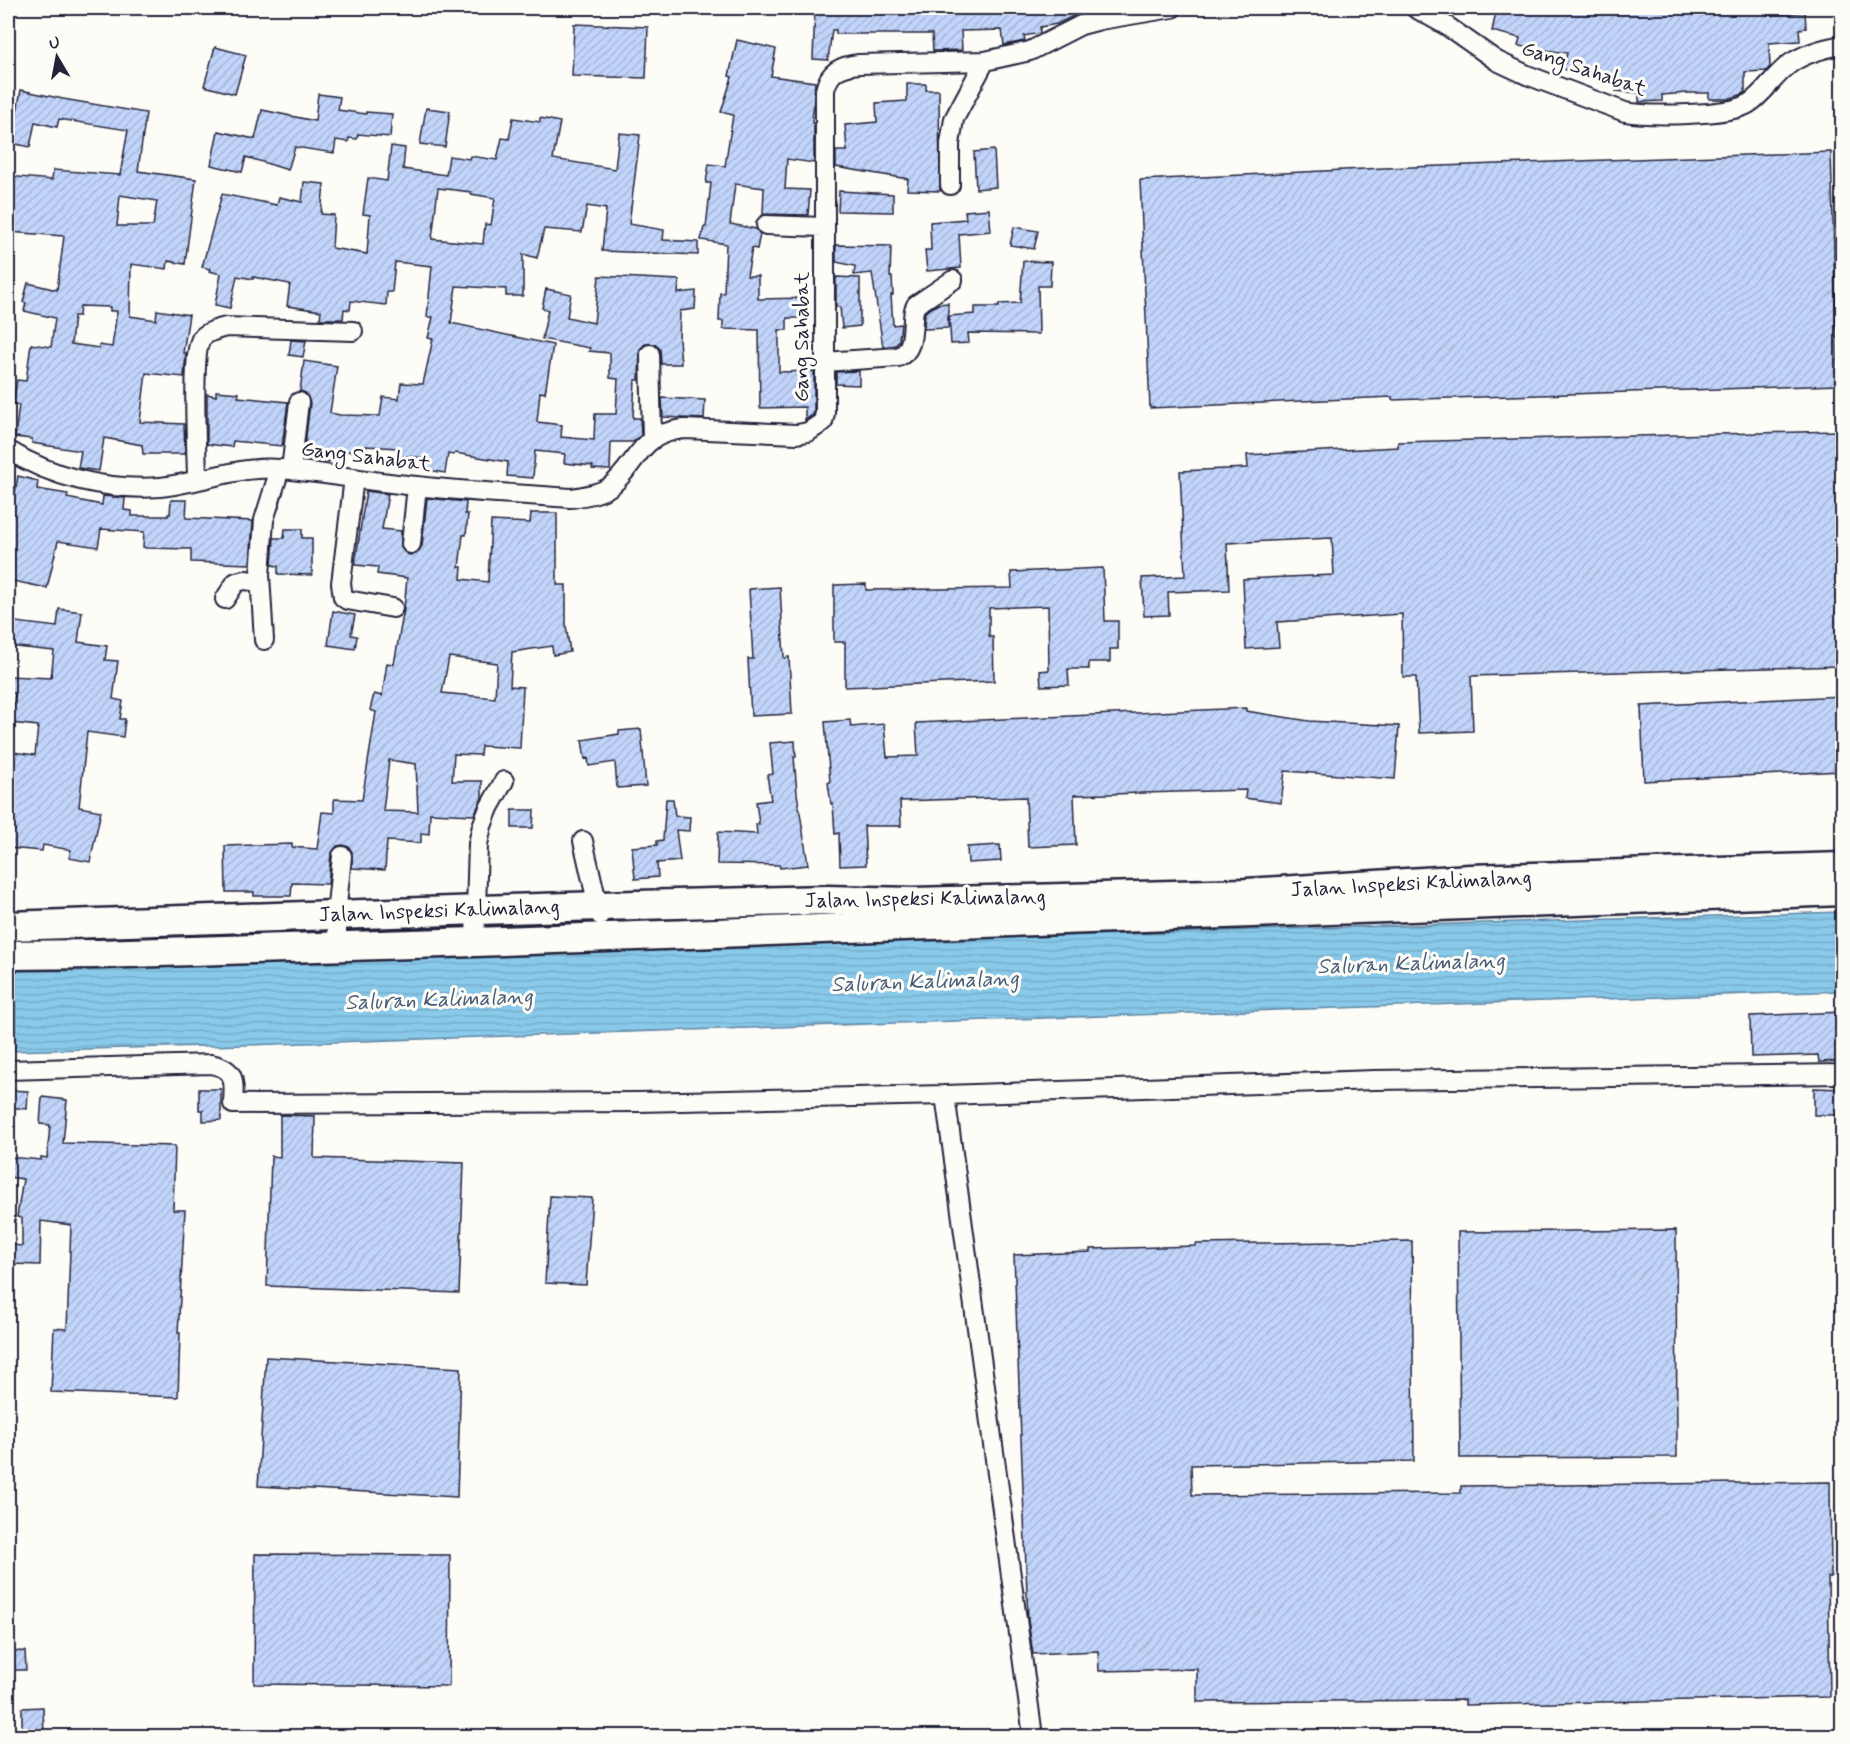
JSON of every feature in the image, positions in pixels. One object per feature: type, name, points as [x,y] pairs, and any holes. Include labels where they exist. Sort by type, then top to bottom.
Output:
[{"type":"main road","name":"Jalan Inspeksi Kalimalang","points":[[8,955],[109,954],[604,937],[1613,887],[1842,867]]},
{"type":"main road","name":"Jalan Inspeksi Kalimalang","points":[[1613,887],[1842,891]]},
{"type":"main road","name":"Jalan Inspeksi Kalimalang","points":[[8,926],[826,900],[913,902],[1246,893],[1470,893]]},
{"type":"street","name":"Gang Sahabat","points":[[8,450],[49,471],[82,480],[130,487],[160,487],[252,470],[286,470],[417,486],[571,498],[582,497],[612,485],[652,439],[671,430],[797,434],[808,432],[823,422],[825,414],[823,226],[825,90],[827,80],[832,74],[840,68],[859,64],[985,62],[1030,51],[1082,26],[1100,20],[1172,8]]},
{"type":"street","name":"Gang Sahabat","points":[[1415,8],[1447,26],[1497,61],[1527,75],[1625,112],[1654,116],[1742,107],[1754,99],[1790,63],[1817,51],[1842,45]]},
{"type":"street","points":[[1447,26],[1450,8]]},
{"type":"street","points":[[950,185],[950,144],[954,119],[985,62]]},
{"type":"street","points":[[766,225],[823,226]]},
{"type":"street","points":[[824,362],[898,357],[905,354],[910,347],[916,305],[953,280]]},
{"type":"street","points":[[197,480],[196,371],[197,351],[202,338],[226,327],[353,331]]},
{"type":"street","points":[[650,354],[652,439]]},
{"type":"street","points":[[264,640],[260,582],[264,520],[286,470],[298,402]]},
{"type":"street","points":[[354,478],[341,583],[343,597],[347,600],[393,608]]},
{"type":"street","points":[[411,544],[417,486]]},
{"type":"street","points":[[225,599],[236,582],[245,580],[260,582]]},
{"type":"street","points":[[475,942],[478,844],[489,808],[504,781]]},
{"type":"street","points":[[583,841],[604,937]]},
{"type":"street","points":[[338,946],[336,915],[342,856]]},
{"type":"street","points":[[8,1070],[211,1064],[222,1066],[230,1072],[234,1082],[233,1104],[638,1102],[945,1095],[1374,1080],[1842,1074]]},
{"type":"street","points":[[945,1095],[1033,1737]]},
{"type":"water","name":"Saluran Kalimalang","points":[[1842,912],[1842,991],[8,1051],[8,968]]},
{"type":"building","points":[[815,8],[1074,8],[1075,15],[1057,24],[1040,27],[1040,33],[1024,36],[1025,41],[1004,45],[1002,30],[961,31],[962,50],[933,51],[932,34],[836,34],[836,30],[832,30],[828,60],[813,59]]},
{"type":"building","points":[[1497,8],[1772,8],[1772,15],[1805,12],[1806,28],[1799,29],[1800,41],[1769,43],[1770,67],[1766,71],[1745,72],[1745,92],[1743,94],[1728,99],[1709,99],[1709,93],[1687,93],[1662,95],[1662,101],[1639,102],[1639,93],[1616,91],[1617,77],[1563,69],[1567,53],[1518,46],[1520,38],[1492,31]]},
{"type":"building","points":[[574,24],[648,27],[646,78],[572,76]]},
{"type":"building","points":[[737,40],[776,49],[771,76],[815,82],[812,123],[814,123],[814,163],[787,159],[785,189],[810,190],[808,215],[763,214],[764,188],[735,184],[730,224],[756,229],[760,234],[757,249],[752,248],[747,276],[758,276],[758,299],[807,298],[807,318],[787,318],[787,330],[779,330],[779,372],[814,371],[814,412],[805,420],[805,407],[760,408],[759,330],[723,329],[723,321],[719,321],[720,293],[724,293],[726,244],[701,240],[704,227],[706,227],[711,183],[706,183],[709,164],[725,166],[733,115],[721,112],[732,77],[729,76]]},
{"type":"building","points":[[215,47],[246,55],[235,94],[204,86]]},
{"type":"building","points":[[907,84],[926,84],[926,90],[939,90],[940,191],[907,190],[908,179],[836,167],[836,151],[847,151],[845,125],[877,122],[876,103],[907,101]]},
{"type":"building","points":[[21,90],[146,113],[138,171],[196,179],[185,264],[168,261],[167,269],[131,264],[130,316],[156,320],[157,310],[189,315],[183,353],[186,353],[184,377],[146,373],[140,422],[184,424],[185,454],[143,454],[142,445],[104,438],[99,471],[78,468],[81,451],[32,443],[32,439],[15,437],[19,405],[13,404],[17,380],[26,381],[31,344],[51,347],[55,318],[24,311],[26,303],[23,302],[28,283],[57,290],[64,236],[8,232],[8,176],[52,180],[53,170],[120,175],[128,130],[59,119],[57,127],[35,122],[30,147],[11,143]],"holes":[[[120,195],[157,201],[153,226],[117,226]],[[80,306],[110,307],[110,311],[117,311],[112,347],[99,345],[99,348],[71,344],[74,316],[79,316]]]},
{"type":"building","points":[[318,94],[340,97],[338,110],[366,114],[366,112],[392,114],[390,137],[358,134],[357,139],[349,138],[348,142],[336,140],[334,153],[295,147],[288,170],[246,157],[242,172],[211,165],[218,131],[255,139],[262,110],[315,121]]},
{"type":"building","points":[[426,108],[450,111],[445,147],[420,144]]},
{"type":"building","points":[[513,118],[540,122],[540,118],[560,122],[553,159],[615,169],[619,133],[640,135],[629,224],[664,230],[663,240],[698,242],[698,255],[602,251],[606,209],[587,206],[582,232],[544,229],[537,258],[523,254],[523,296],[506,296],[506,289],[456,286],[451,323],[553,345],[545,393],[540,392],[537,422],[562,425],[561,437],[594,440],[595,414],[616,414],[618,379],[610,378],[610,353],[589,351],[590,348],[542,339],[548,310],[542,308],[546,289],[571,294],[567,317],[594,323],[599,276],[679,280],[678,293],[696,291],[695,309],[680,311],[681,364],[661,364],[660,349],[655,344],[645,344],[640,349],[639,380],[635,380],[633,418],[640,418],[641,435],[633,442],[611,442],[610,470],[564,463],[565,454],[535,451],[533,478],[507,476],[508,462],[455,453],[454,455],[448,454],[445,473],[422,469],[424,458],[398,456],[398,448],[366,446],[366,452],[342,451],[341,462],[324,461],[325,455],[304,453],[310,403],[306,393],[300,391],[304,361],[337,366],[330,413],[340,415],[380,416],[383,397],[399,399],[401,383],[423,384],[433,339],[428,338],[433,317],[427,317],[432,266],[395,262],[392,292],[387,292],[386,305],[351,301],[350,310],[344,309],[343,319],[320,319],[321,311],[287,306],[290,284],[253,277],[253,279],[237,276],[230,308],[215,305],[221,274],[202,267],[222,194],[277,205],[279,197],[302,202],[304,182],[324,184],[321,214],[334,215],[332,248],[367,254],[370,215],[363,214],[368,178],[387,181],[391,146],[405,148],[403,169],[446,175],[449,156],[497,160],[502,138],[509,139]],"holes":[[[438,188],[471,192],[471,194],[495,198],[491,225],[485,224],[483,244],[432,239]]]},
{"type":"building","points":[[994,150],[996,187],[976,189],[974,152]]},
{"type":"building","points":[[1831,152],[1838,385],[1392,400],[1392,397],[1150,408],[1140,180],[1384,168]]},
{"type":"building","points":[[839,191],[893,194],[893,212],[838,211]]},
{"type":"building","points":[[989,209],[991,231],[959,234],[961,268],[927,271],[925,250],[931,250],[930,222],[966,219],[965,211]]},
{"type":"building","points":[[1014,227],[1038,231],[1034,249],[1010,245]]},
{"type":"building","points":[[836,245],[891,246],[893,325],[901,324],[896,345],[883,347],[872,273],[854,275],[855,266],[836,262]]},
{"type":"building","points":[[1023,261],[1051,262],[1050,286],[1038,286],[1039,334],[968,333],[969,343],[951,344],[949,316],[975,314],[975,307],[999,307],[999,304],[1020,303]]},
{"type":"building","points":[[836,277],[860,278],[860,326],[842,328],[840,307],[836,307]]},
{"type":"building","points":[[948,303],[948,328],[924,329],[925,312],[938,304]]},
{"type":"building","points":[[291,340],[306,341],[303,357],[289,355]]},
{"type":"building","points":[[859,371],[859,385],[836,384],[836,372]]},
{"type":"building","points":[[216,391],[239,393],[238,397],[288,402],[282,446],[233,441],[232,447],[207,444],[207,394],[216,396]]},
{"type":"building","points":[[662,398],[705,400],[704,419],[663,417]]},
{"type":"building","points":[[1837,431],[1842,666],[1471,676],[1473,731],[1419,733],[1416,677],[1403,677],[1402,614],[1277,622],[1279,647],[1246,649],[1243,579],[1334,575],[1332,538],[1227,543],[1229,590],[1168,592],[1169,615],[1144,616],[1142,578],[1185,576],[1180,471],[1248,468],[1247,455],[1398,447],[1398,442]]},
{"type":"building","points":[[18,476],[38,481],[37,489],[68,494],[67,498],[102,505],[103,496],[125,498],[124,510],[132,511],[132,516],[168,516],[171,500],[187,500],[186,518],[253,521],[250,564],[191,562],[191,549],[146,548],[143,547],[144,532],[101,529],[98,547],[58,541],[47,588],[8,580],[8,492],[15,493]]},
{"type":"building","points":[[366,491],[388,494],[382,529],[401,531],[401,548],[409,555],[416,554],[422,546],[427,498],[466,502],[465,514],[468,514],[466,535],[463,535],[459,567],[462,567],[461,579],[488,582],[491,521],[530,523],[531,513],[557,513],[557,585],[566,585],[566,625],[570,652],[553,655],[552,646],[512,652],[510,686],[523,687],[520,748],[481,746],[480,755],[454,754],[452,781],[482,781],[482,798],[474,815],[430,813],[429,834],[421,833],[421,843],[387,841],[385,870],[352,868],[352,852],[349,847],[343,845],[337,846],[331,854],[328,884],[292,883],[291,896],[254,896],[254,892],[226,892],[225,846],[292,844],[292,847],[317,849],[322,812],[334,813],[334,799],[362,800],[376,712],[370,710],[374,694],[382,696],[387,663],[394,664],[407,578],[377,574],[378,567],[355,565]],"holes":[[[449,657],[497,663],[495,698],[442,693]],[[389,760],[416,764],[418,812],[383,811]]]},
{"type":"building","points":[[285,529],[302,529],[302,538],[312,538],[312,575],[278,574],[278,566],[272,565],[274,538],[284,538]]},
{"type":"building","points":[[1103,568],[1105,621],[1118,621],[1118,649],[1110,649],[1110,662],[1089,662],[1089,669],[1068,669],[1069,685],[1041,686],[1040,671],[1049,670],[1048,606],[989,608],[989,637],[993,637],[994,681],[845,687],[845,642],[834,642],[834,585],[866,584],[866,590],[1012,588],[1011,572]]},
{"type":"building","points":[[780,587],[784,658],[789,657],[792,714],[751,716],[748,659],[753,659],[749,589]]},
{"type":"building","points":[[59,609],[82,612],[78,642],[107,646],[105,660],[118,661],[113,699],[123,701],[120,719],[125,719],[123,737],[87,732],[79,807],[101,811],[90,862],[69,858],[71,850],[43,845],[42,851],[8,848],[8,793],[13,752],[35,755],[38,726],[11,723],[15,693],[8,693],[8,676],[51,678],[54,651],[8,646],[8,621],[57,627]]},
{"type":"building","points":[[333,611],[355,615],[351,635],[357,636],[355,649],[328,645]]},
{"type":"building","points":[[1842,696],[1842,771],[1644,781],[1641,706]]},
{"type":"building","points":[[1246,708],[1246,711],[1309,721],[1399,726],[1395,779],[1285,771],[1281,803],[1245,798],[1246,790],[1074,795],[1076,845],[1028,847],[1026,797],[900,801],[901,826],[864,826],[866,865],[840,866],[839,833],[835,834],[833,804],[831,804],[828,783],[830,782],[825,722],[850,720],[851,727],[884,724],[887,757],[918,756],[916,723]]},
{"type":"building","points":[[641,729],[646,786],[617,788],[615,762],[589,766],[588,758],[585,759],[582,740],[619,734],[619,731]]},
{"type":"building","points":[[795,741],[797,793],[808,865],[780,868],[779,865],[717,864],[718,832],[757,834],[756,824],[759,824],[756,802],[771,800],[767,775],[773,774],[770,743]]},
{"type":"building","points":[[666,799],[673,799],[675,816],[690,817],[689,831],[676,830],[680,861],[657,863],[658,877],[635,879],[632,847],[657,845],[657,841],[663,840]]},
{"type":"building","points":[[512,810],[534,810],[533,828],[512,828]]},
{"type":"building","points":[[1000,845],[1001,861],[968,863],[967,847]]},
{"type":"building","points":[[1842,1012],[1842,1061],[1819,1062],[1818,1055],[1751,1057],[1750,1016]]},
{"type":"building","points":[[1814,1088],[1842,1089],[1842,1115],[1814,1115]]},
{"type":"building","points":[[199,1089],[221,1089],[221,1120],[203,1121],[203,1110],[199,1110]]},
{"type":"building","points":[[8,1090],[28,1091],[27,1109],[8,1107]]},
{"type":"building","points":[[42,1097],[67,1100],[63,1143],[175,1146],[173,1210],[185,1210],[178,1333],[180,1333],[178,1397],[51,1392],[54,1328],[67,1329],[71,1225],[41,1221],[40,1265],[11,1264],[12,1245],[22,1246],[22,1218],[17,1217],[23,1179],[8,1177],[9,1157],[41,1160],[41,1157],[47,1158],[50,1125],[40,1124]]},
{"type":"building","points":[[280,1115],[315,1116],[314,1158],[464,1163],[459,1293],[267,1286],[271,1156],[280,1157]]},
{"type":"building","points":[[550,1196],[592,1198],[586,1285],[545,1283]]},
{"type":"building","points":[[1676,1230],[1677,1457],[1460,1458],[1458,1232]]},
{"type":"building","points":[[1412,1241],[1414,1461],[1191,1465],[1192,1495],[1461,1493],[1461,1486],[1830,1482],[1831,1577],[1828,1577],[1830,1697],[1465,1705],[1465,1700],[1197,1702],[1197,1669],[1099,1671],[1098,1651],[1033,1654],[1028,1620],[1014,1255],[1090,1252],[1090,1249],[1196,1246],[1196,1244]]},
{"type":"building","points":[[266,1357],[461,1368],[457,1497],[258,1486]]},
{"type":"building","points":[[255,1554],[450,1555],[449,1686],[254,1684]]},
{"type":"building","points":[[25,1651],[26,1670],[8,1670],[8,1652]]},
{"type":"building","points":[[43,1707],[44,1737],[22,1737],[22,1708]]}]
